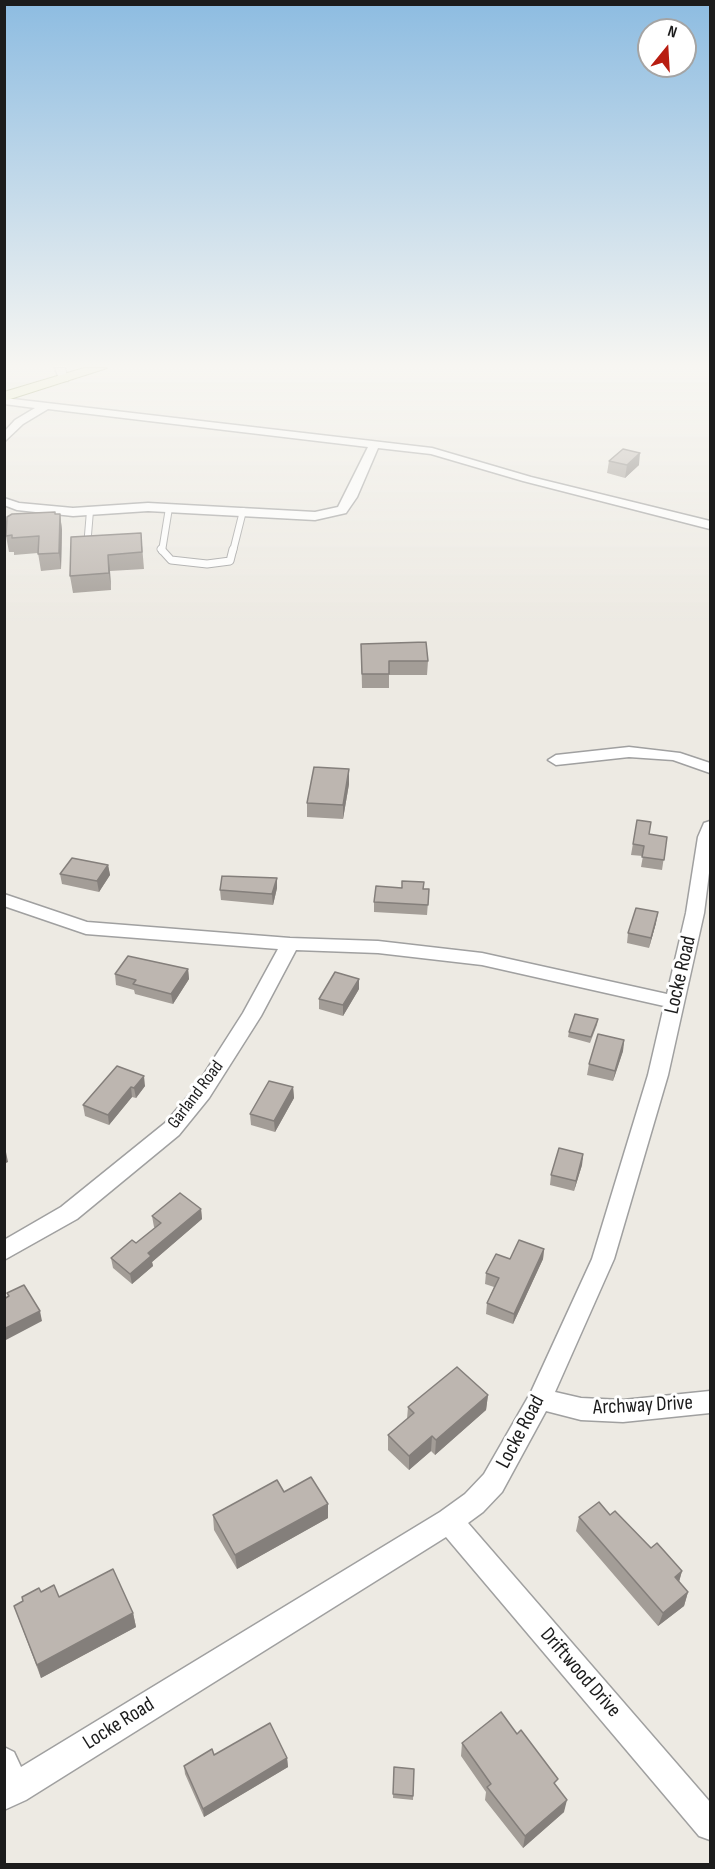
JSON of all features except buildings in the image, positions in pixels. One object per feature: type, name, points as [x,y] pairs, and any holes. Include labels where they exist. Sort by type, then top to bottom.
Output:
[{"type":"street","points":[[4,501],[42,509],[90,511],[170,508],[315,516],[342,510],[351,497],[370,455]]},
{"type":"street","points":[[446,455],[527,479],[707,522]]},
{"type":"street","points":[[556,760],[629,752],[675,756],[711,768]]},
{"type":"street","name":"Locke Road","points":[[8,1782],[449,1521],[474,1503],[493,1483],[540,1399],[603,1259],[658,1075],[695,913],[706,837],[711,826]]},
{"type":"street","points":[[4,899],[37,914],[86,928],[290,944],[378,947],[482,959],[563,975],[675,1002]]},
{"type":"street","name":"Garland Road","points":[[4,1251],[69,1213],[172,1129],[202,1093],[251,1016],[290,944]]},
{"type":"street","name":"Archway Drive","points":[[540,1399],[581,1409],[623,1412],[711,1402]]},
{"type":"street","name":"Driftwood Drive","points":[[449,1521],[711,1825]]},
{"type":"lane","points":[[170,508],[161,550],[171,560],[198,564],[230,561],[243,512]]},
{"type":"lane","points":[[87,548],[90,511]]}]
